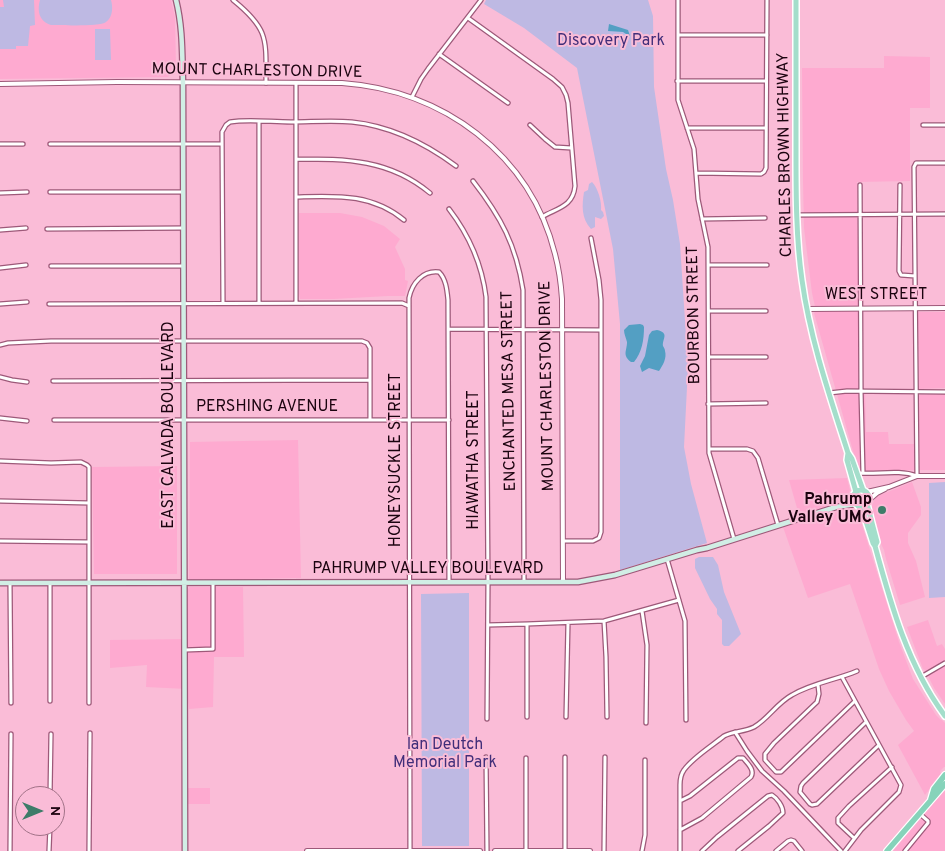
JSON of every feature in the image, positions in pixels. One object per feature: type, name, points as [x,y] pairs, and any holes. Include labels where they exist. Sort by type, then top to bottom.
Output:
[{"type":"highway","points":[[931,799],[934,789],[945,775]]},
{"type":"highway","points":[[886,851],[945,784]]},
{"type":"main road","name":"EAST CALVADA BOULEVARD","points":[[176,0],[181,23],[183,83],[184,851]]},
{"type":"main road","name":"CHARLES BROWN HIGHWAY","points":[[796,0],[796,215],[802,283],[816,347],[829,392],[848,453],[865,491]]},
{"type":"main road","name":"CHARLES BROWN HIGHWAY","points":[[848,453],[847,460],[855,494]]},
{"type":"main road","points":[[875,546],[877,542],[868,502],[869,496],[865,491],[855,494],[853,500],[863,512],[912,659],[920,677],[945,716]]},
{"type":"main road","name":"PAHRUMP VALLEY BOULEVARD","points":[[845,505],[855,494]]},
{"type":"main road","points":[[857,505],[863,506],[868,502]]},
{"type":"main road","name":"PAHRUMP VALLEY BOULEVARD","points":[[0,583],[578,582],[610,576],[667,560],[845,505],[857,505]]},
{"type":"street","points":[[233,0],[249,13],[260,29],[266,44],[266,83]]},
{"type":"street","points":[[412,97],[421,79],[439,54],[482,0]]},
{"type":"street","name":"BOURBON STREET","points":[[678,0],[678,100],[694,150],[698,198],[708,247],[708,449],[734,539]]},
{"type":"street","points":[[696,174],[761,174],[765,171],[767,164],[767,0]]},
{"type":"street","points":[[468,18],[553,79],[566,95],[575,186],[573,196],[569,202],[542,217]]},
{"type":"street","points":[[678,35],[767,35]]},
{"type":"street","points":[[439,54],[508,103]]},
{"type":"street","points":[[677,81],[767,81]]},
{"type":"street","points":[[296,83],[296,303]]},
{"type":"street","name":"MOUNT CHARLESTON DRIVE","points":[[0,84],[358,84],[412,97],[438,108],[478,133],[512,168],[527,189],[542,217],[555,253],[559,274],[562,299],[563,582]]},
{"type":"street","points":[[223,303],[222,132],[226,125],[234,122],[352,122],[381,127],[424,144],[456,166]]},
{"type":"street","points":[[259,303],[260,122]]},
{"type":"street","points":[[530,125],[555,147],[571,148]]},
{"type":"street","points":[[923,125],[945,125]]},
{"type":"street","points":[[687,128],[767,128]]},
{"type":"street","points":[[0,144],[23,144]]},
{"type":"street","points":[[50,144],[222,144]]},
{"type":"street","points":[[296,159],[348,160],[376,165],[400,174],[430,193]]},
{"type":"street","points":[[917,476],[914,167],[916,163],[945,163]]},
{"type":"street","name":"ENCHANTED MESA STREET","points":[[473,181],[492,206],[506,232],[516,259],[523,290],[524,583]]},
{"type":"street","points":[[860,185],[863,473]]},
{"type":"street","points":[[900,185],[899,271],[901,275],[915,276]]},
{"type":"street","points":[[0,193],[27,192]]},
{"type":"street","points":[[50,192],[183,192]]},
{"type":"street","points":[[296,196],[358,198],[389,210],[404,220]]},
{"type":"street","name":"HIAWATHA STREET","points":[[449,209],[470,242],[479,265],[486,298],[487,719]]},
{"type":"street","points":[[796,215],[945,214]]},
{"type":"street","points":[[702,219],[765,218]]},
{"type":"street","points":[[0,230],[26,228]]},
{"type":"street","points":[[47,229],[183,228]]},
{"type":"street","points":[[563,541],[593,541],[599,538],[601,532],[600,287],[591,238]]},
{"type":"street","points":[[0,268],[26,265]]},
{"type":"street","points":[[709,265],[767,265]]},
{"type":"street","points":[[51,266],[182,266]]},
{"type":"street","name":"HONEYSUCKLE STREET","points":[[410,851],[409,306],[410,292],[416,282],[431,272],[438,272],[442,275],[447,288],[449,329]]},
{"type":"street","points":[[0,304],[27,302]]},
{"type":"street","points":[[49,304],[402,303],[409,306]]},
{"type":"street","name":"WEST STREET","points":[[807,310],[945,308]]},
{"type":"street","points":[[709,312],[766,311]]},
{"type":"street","points":[[449,583],[449,329],[600,330]]},
{"type":"street","points":[[0,345],[8,343],[50,342],[367,342],[370,348],[370,420]]},
{"type":"street","points":[[709,357],[766,357]]},
{"type":"street","points":[[0,377],[27,382]]},
{"type":"street","points":[[53,381],[370,380]]},
{"type":"street","points":[[829,392],[945,392]]},
{"type":"street","points":[[708,404],[766,403]]},
{"type":"street","points":[[0,418],[27,421]]},
{"type":"street","name":"PERSHING AVENUE","points":[[54,420],[449,420]]},
{"type":"street","points":[[708,449],[747,449],[754,451],[758,458],[778,526]]},
{"type":"street","points":[[0,462],[81,462],[87,464],[89,469],[89,703]]},
{"type":"street","points":[[856,472],[892,472],[917,476],[945,476]]},
{"type":"street","points":[[868,502],[877,493],[917,476]]},
{"type":"street","points":[[865,491],[889,487]]},
{"type":"street","points":[[0,501],[89,503]]},
{"type":"street","points":[[0,541],[89,542]]},
{"type":"street","points":[[667,560],[685,621],[686,720]]},
{"type":"street","points":[[184,650],[213,649],[213,583]]},
{"type":"street","points":[[10,584],[11,703]]},
{"type":"street","points":[[50,584],[50,701]]},
{"type":"street","points":[[488,625],[604,621],[679,600]]},
{"type":"street","points":[[642,611],[647,644],[646,723]]},
{"type":"street","points":[[604,621],[607,717]]},
{"type":"street","points":[[566,718],[568,623]]},
{"type":"street","points":[[527,624],[527,717]]},
{"type":"street","points":[[920,677],[945,663]]},
{"type":"street","points":[[680,851],[680,785],[683,771],[691,762],[724,736],[748,729],[761,722],[786,698],[803,689],[857,671]]},
{"type":"street","points":[[735,732],[762,771],[843,851],[900,792],[901,784],[842,677]]},
{"type":"street","points":[[818,685],[818,702],[764,754],[764,760],[776,772],[781,772],[855,701]]},
{"type":"street","points":[[866,722],[800,786],[800,792],[812,805],[817,804],[879,745]]},
{"type":"street","points":[[89,851],[90,733]]},
{"type":"street","points":[[10,851],[11,734]]},
{"type":"street","points":[[50,786],[51,734]]},
{"type":"street","points":[[565,756],[565,851]]},
{"type":"street","points":[[486,757],[487,851]]},
{"type":"street","points":[[604,851],[605,757]]},
{"type":"street","points":[[526,758],[526,851]]},
{"type":"street","points":[[680,801],[690,796],[738,758],[743,758],[753,773],[702,818],[680,830]]},
{"type":"street","points":[[642,851],[645,835],[645,760]]},
{"type":"street","points":[[854,838],[838,823],[838,818],[892,767]]},
{"type":"street","points":[[702,851],[768,796],[774,796],[783,808],[783,813],[738,851]]},
{"type":"street","points":[[905,851],[928,823],[919,813]]},
{"type":"street","points":[[50,836],[50,851]]},
{"type":"street","points":[[776,851],[791,840],[802,851]]},
{"type":"street","points":[[307,851],[480,851]]},
{"type":"street","points":[[495,851],[590,851]]},
{"type":"shaded area","points":[[0,0],[171,0],[175,17],[176,69],[168,77],[0,79]]},
{"type":"shaded area","points":[[884,56],[930,57],[930,108],[910,108],[910,181],[857,182],[858,389],[865,390],[866,432],[888,432],[889,444],[914,444],[915,470],[867,471],[859,468],[853,451],[814,313],[816,311],[804,228],[802,68],[884,68]]},
{"type":"shaded area","points":[[299,213],[340,213],[362,217],[384,226],[400,239],[395,247],[405,269],[405,280],[408,281],[405,296],[300,299]]},
{"type":"shaded area","points":[[918,312],[945,312],[945,388],[919,389]]},
{"type":"shaded area","points":[[945,394],[945,470],[920,470],[919,395]]},
{"type":"shaded area","points":[[298,440],[301,578],[189,580],[190,442]]},
{"type":"shaded area","points":[[177,466],[177,574],[94,574],[92,467]]},
{"type":"shaded area","points":[[847,478],[850,490],[846,500],[799,515],[789,480]]},
{"type":"shaded area","points":[[912,482],[921,507],[921,515],[908,533],[908,543],[916,561],[925,597],[900,605],[871,507],[878,496]]},
{"type":"shaded area","points":[[848,508],[858,512],[899,642],[913,679],[936,715],[945,723],[945,767],[940,771],[941,774],[925,795],[898,745],[914,731],[889,691],[879,669],[850,584],[808,598],[783,527]]},
{"type":"shaded area","points":[[189,587],[243,587],[244,657],[214,657],[213,707],[189,709],[187,689],[146,687],[147,665],[110,668],[110,640],[187,639],[187,592]]},
{"type":"shaded area","points":[[928,620],[937,646],[942,644],[945,649],[945,704],[923,669],[907,627]]},
{"type":"shaded area","points":[[187,788],[210,788],[210,804],[188,804]]},
{"type":"shaded area","points":[[945,788],[945,851],[893,851],[918,821]]},
{"type":"green space","points":[[3,0],[34,0],[35,25],[30,26],[28,46],[16,46],[16,49],[0,49],[0,7],[4,7]]},
{"type":"green space","points":[[40,0],[111,0],[112,12],[108,20],[102,24],[51,25],[41,18]]},
{"type":"green space","name":"Discovery Park","points":[[486,0],[648,0],[653,16],[654,87],[666,169],[680,244],[688,367],[684,447],[691,484],[707,543],[620,570],[620,324],[613,249],[577,68],[524,28],[484,4]]},
{"type":"green space","points":[[95,29],[110,29],[111,60],[95,60]]},
{"type":"green space","points":[[592,182],[599,195],[601,210],[604,216],[601,219],[595,217],[595,227],[591,229],[585,220],[583,207],[584,192],[588,190],[589,184]]},
{"type":"green space","points":[[945,482],[945,597],[929,598],[929,483]]},
{"type":"green space","points":[[699,557],[713,557],[718,565],[724,592],[741,634],[729,646],[722,644],[722,620],[717,614],[717,609],[695,568],[695,559]]},
{"type":"green space","name":"Ian Deutch Memorial Park","points":[[469,593],[469,846],[422,846],[421,594]]},
{"type":"water","points":[[609,24],[628,30],[630,36],[623,32],[608,31]]},
{"type":"water","points":[[640,324],[644,327],[642,346],[637,358],[634,362],[631,362],[626,355],[627,342],[624,330],[629,325]]},
{"type":"water","points":[[652,331],[661,331],[664,335],[664,361],[659,371],[649,368],[642,372],[640,366],[645,356],[649,335]]},
{"type":"place","name":"Pahrump Valley UMC","points":[[882,510]]}]
